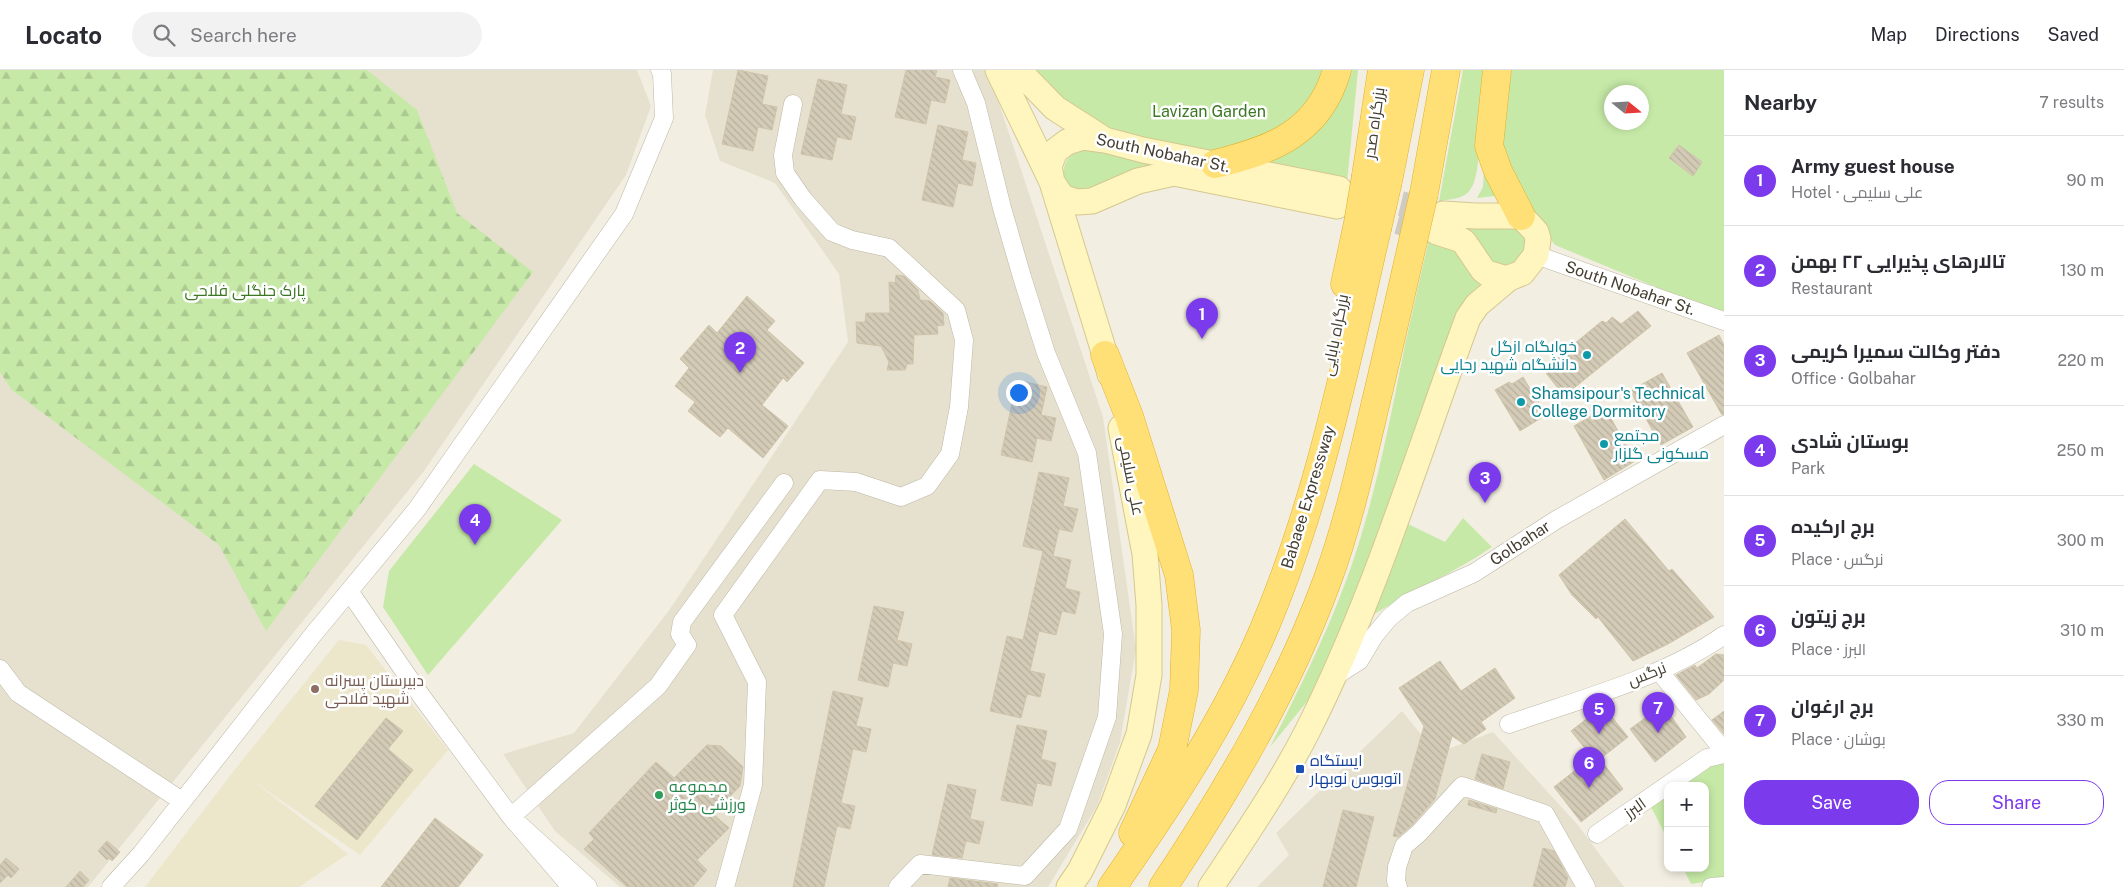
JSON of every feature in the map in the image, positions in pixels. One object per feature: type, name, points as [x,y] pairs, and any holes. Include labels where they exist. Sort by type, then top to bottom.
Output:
[{"type":"highway","points":[[1215,164],[1262,151],[1295,133],[1320,106],[1329,92],[1337,70]]},
{"type":"highway","points":[[1358,200],[1366,70]]},
{"type":"highway","name":"بزرگراه صدر","points":[[1358,200],[1382,70]]},
{"type":"highway","name":"Babaee Expressway","points":[[1112,887],[1164,813],[1214,730],[1260,639],[1289,565],[1335,406],[1358,200],[1410,70]]},
{"type":"highway","points":[[1163,887],[1200,832],[1250,747],[1295,656],[1327,581],[1354,498],[1431,229],[1424,194],[1446,70]]},
{"type":"highway","points":[[1497,70],[1489,146],[1498,171],[1521,216]]},
{"type":"highway","name":"بزرگراه بابایی","points":[[1310,495],[1323,404],[1358,200]]},
{"type":"highway","points":[[1105,355],[1129,416],[1179,575],[1186,630],[1184,690],[1172,750],[1107,887]]},
{"type":"main road","name":"علی سلیمی","points":[[998,70],[1052,182],[1105,355],[1131,472],[1145,554],[1150,605],[1149,675],[1139,734],[1113,805],[1080,871],[1069,887]]},
{"type":"main road","points":[[1018,70],[1055,108],[1105,140]]},
{"type":"main road","name":"South Nobahar St.","points":[[1083,137],[1215,164],[1358,200],[1174,173],[1138,181],[1092,201],[1077,202],[1062,197],[1052,182],[1049,166],[1055,152],[1067,142],[1083,137]]},
{"type":"main road","points":[[1211,887],[1264,806],[1307,730],[1332,679],[1372,584],[1468,318],[1477,306],[1509,278],[1522,272],[1536,255],[1538,239],[1536,232],[1521,216],[1476,216],[1431,229]]},
{"type":"main road","points":[[1431,229],[1464,242],[1487,273],[1509,278]]},
{"type":"street","points":[[111,887],[141,854],[416,509],[624,214],[664,118],[662,74],[660,70]]},
{"type":"street","points":[[898,887],[920,864],[1026,876],[1068,829],[1106,717],[1109,689],[1113,634],[1087,453],[1046,353],[1002,208],[976,102],[962,70]]},
{"type":"street","points":[[725,887],[753,785],[757,682],[723,615],[820,480],[856,482],[901,497],[927,486],[950,454],[959,407],[964,340],[956,310],[889,248],[852,240],[832,232],[803,198],[785,173],[783,155],[793,104]]},
{"type":"street","name":"South Nobahar St.","points":[[1536,255],[1724,321]]},
{"type":"street","name":"Golbahar","points":[[1332,679],[1359,661],[1374,636],[1389,618],[1407,603],[1474,573],[1556,520],[1724,424]]},
{"type":"street","points":[[511,817],[658,686],[686,645],[680,634],[682,622],[784,482]]},
{"type":"street","points":[[349,591],[422,697],[511,817],[571,887]]},
{"type":"street","name":"نرگس","points":[[1510,724],[1659,671],[1713,643],[1724,635]]},
{"type":"street","points":[[0,669],[18,693],[182,801]]},
{"type":"street","points":[[1659,671],[1724,753]]},
{"type":"street","name":"البرز","points":[[1597,834],[1707,758],[1724,753]]},
{"type":"street","points":[[1398,887],[1397,867],[1404,846],[1419,833],[1462,786],[1545,814],[1586,887]]},
{"type":"street","points":[[511,817],[588,887]]},
{"type":"street","points":[[1711,887],[1724,886]]},
{"type":"shaded area","points":[[0,70],[637,70],[651,106],[626,175],[424,471],[88,887],[0,887]]},
{"type":"shaded area","points":[[713,70],[988,70],[1103,417],[1136,649],[1120,742],[1097,806],[1048,887],[620,887],[555,831],[503,754],[574,733],[670,609],[848,342],[839,274],[775,183],[720,161],[705,115]]},
{"type":"shaded area","points":[[339,640],[366,645],[448,750],[360,855],[249,778],[348,854],[299,887],[145,887],[236,768]]},
{"type":"shaded area","points":[[1402,711],[1432,748],[1440,752],[1493,732],[1577,824],[1624,887],[1257,887],[1289,855],[1276,833]]},
{"type":"green space","name":"پارک جنگلی فلاحی","points":[[0,70],[367,70],[417,110],[457,213],[533,272],[266,631],[219,545],[12,390],[0,372]]},
{"type":"green space","name":"Lavizan Garden","points":[[1027,70],[1325,70],[1307,103],[1278,129],[1218,154],[1111,131],[1053,95]]},
{"type":"green space","points":[[1343,70],[1358,70],[1347,182],[1250,161]]},
{"type":"green space","points":[[1463,70],[1489,70],[1477,170],[1473,185],[1466,194],[1455,199],[1439,201]]},
{"type":"green space","points":[[1506,70],[1724,70],[1724,313],[1704,307],[1555,245],[1525,209],[1500,137]]},
{"type":"green space","points":[[1081,150],[1095,150],[1175,166],[1078,194],[1064,183],[1064,166],[1071,156]]},
{"type":"green space","points":[[1484,170],[1503,195],[1477,198],[1483,187]]},
{"type":"green space","points":[[1504,221],[1528,234],[1525,260],[1499,270],[1462,232],[1465,223]]},
{"type":"green space","points":[[1430,234],[1441,237],[1486,281],[1424,418],[1318,688],[1270,747],[1320,644],[1356,552],[1380,464]]},
{"type":"green space","points":[[474,464],[562,520],[428,675],[383,607],[389,571]]},
{"type":"green space","points":[[1463,518],[1492,547],[1371,616],[1406,523],[1445,542]]},
{"type":"green space","points":[[1724,762],[1724,879],[1691,884],[1685,872],[1709,872],[1709,782],[1683,782],[1706,766]]},
{"type":"green space","points":[[1664,795],[1664,832],[1650,805]]},
{"type":"building","points":[[738,70],[768,76],[762,104],[777,107],[772,130],[758,127],[753,151],[722,144]]},
{"type":"building","points":[[906,70],[937,70],[935,77],[950,80],[945,103],[931,100],[926,124],[895,117]]},
{"type":"building","points":[[818,79],[847,85],[841,114],[856,117],[851,140],[837,137],[832,160],[801,154]]},
{"type":"building","points":[[938,125],[968,132],[962,160],[976,163],[972,186],[958,183],[953,207],[922,200]]},
{"type":"building","points":[[1679,145],[1702,162],[1693,176],[1669,158]]},
{"type":"building","points":[[896,275],[904,276],[918,290],[920,300],[930,301],[943,313],[944,325],[937,326],[938,334],[914,335],[913,364],[907,364],[905,370],[887,370],[889,362],[881,346],[857,343],[856,322],[865,322],[866,313],[890,313],[889,282],[895,283]]},
{"type":"building","points":[[747,296],[775,321],[767,330],[804,363],[787,382],[783,378],[762,405],[788,426],[763,458],[728,428],[720,437],[688,411],[695,402],[675,386],[689,368],[680,359],[709,325],[717,333]]},
{"type":"building","name":"خوابگاه ازگل دانشگاه شهید رجایی","points":[[1638,311],[1651,326],[1564,396],[1546,373],[1553,367],[1551,363],[1602,321],[1606,323],[1612,317],[1621,324]]},
{"type":"building","points":[[1719,335],[1724,345],[1724,414],[1722,415],[1687,353]]},
{"type":"building","points":[[1662,373],[1693,427],[1661,445],[1630,391]]},
{"type":"building","name":"Shamsipour's Technical College Dormitory","points":[[1523,377],[1546,415],[1520,431],[1495,390],[1509,382],[1512,384]]},
{"type":"building","points":[[1017,380],[1047,387],[1041,415],[1056,418],[1051,441],[1037,438],[1032,462],[1001,455]]},
{"type":"building","name":"مجتمع مسکونی گلزار","points":[[1605,408],[1635,461],[1604,480],[1574,426]]},
{"type":"building","points":[[1039,472],[1069,478],[1063,506],[1078,509],[1072,532],[1059,529],[1053,556],[1071,560],[1065,588],[1080,592],[1075,614],[1062,611],[1056,635],[1039,631],[1030,671],[1045,674],[1040,697],[1027,694],[1021,718],[990,711],[1007,636],[1023,640],[1043,551],[1023,546]]},
{"type":"building","points":[[1625,519],[1669,571],[1672,569],[1714,617],[1668,644],[1633,661],[1598,617],[1596,619],[1572,595],[1559,575]]},
{"type":"building","points":[[874,606],[904,612],[897,640],[912,644],[907,666],[893,663],[888,687],[858,680]]},
{"type":"building","points":[[1716,654],[1724,655],[1724,680],[1709,694],[1696,700],[1676,675],[1695,665],[1697,668]]},
{"type":"building","points":[[1440,661],[1461,691],[1495,668],[1515,698],[1481,722],[1486,729],[1464,744],[1452,736],[1435,799],[1412,825],[1398,837],[1393,836],[1424,726],[1399,688]]},
{"type":"building","points":[[833,691],[863,698],[856,726],[871,729],[866,752],[853,749],[841,803],[855,806],[850,829],[837,826],[824,887],[793,887]]},
{"type":"building","points":[[1663,705],[1686,737],[1655,762],[1630,729]]},
{"type":"building","points":[[1603,706],[1628,737],[1600,759],[1623,789],[1581,822],[1554,787],[1592,757],[1571,731]]},
{"type":"building","points":[[1724,711],[1724,734],[1712,720]]},
{"type":"building","points":[[386,718],[403,731],[388,749],[413,770],[357,840],[315,806]]},
{"type":"building","points":[[1017,725],[1047,731],[1041,759],[1056,763],[1051,786],[1037,783],[1032,806],[1001,800]]},
{"type":"building","name":"مجموعه ورزشی کوثر","points":[[707,745],[721,746],[743,767],[740,786],[713,814],[729,828],[697,860],[707,870],[693,887],[627,887],[584,849],[594,839],[589,833],[656,762],[674,778]]},
{"type":"building","points":[[1482,754],[1510,762],[1503,789],[1475,779]]},
{"type":"building","points":[[948,784],[976,790],[970,819],[984,822],[979,844],[966,841],[962,858],[932,855]]},
{"type":"building","points":[[1469,800],[1497,809],[1496,813],[1468,805]]},
{"type":"building","points":[[1343,810],[1374,817],[1356,887],[1323,887]]},
{"type":"building","points":[[435,818],[483,855],[458,887],[381,887]]},
{"type":"building","points":[[107,841],[120,852],[112,861],[109,858],[107,860],[98,851]]},
{"type":"building","points":[[1543,848],[1554,851],[1568,877],[1565,887],[1533,887]]},
{"type":"building","points":[[6,858],[19,869],[11,878],[8,875],[0,883],[0,865]]},
{"type":"building","points":[[80,871],[89,880],[83,887],[66,887]]},
{"type":"building","points":[[950,878],[998,884],[997,887],[948,887]]},
{"type":"tunnel","points":[[1365,195],[1440,213]]},
{"type":"tunnel","points":[[1362,212],[1436,232]]},
{"type":"place","name":"Army guest house","points":[[1202,339]]},
{"type":"place","name":"خوابگاه ازگل دانشگاه شهید رجایی","points":[[1587,355]]},
{"type":"place","name":"تالارهای پذیرایی ۲۲ بهمن","points":[[740,373]]},
{"type":"place","name":"Shamsipour's Technical College Dormitory","points":[[1521,402]]},
{"type":"place","name":"مجتمع مسکونی گلزار","points":[[1604,444]]},
{"type":"place","name":"دفتر وکالت سمیرا کریمی","points":[[1485,503]]},
{"type":"place","name":"بوستان شادی","points":[[475,545]]},
{"type":"place","name":"دبیرستان پسرانه شهید فلاحی","points":[[315,689]]},
{"type":"place","name":"برج ارغوان","points":[[1658,733]]},
{"type":"place","name":"برج ارکیده","points":[[1599,734]]},
{"type":"place","name":"ایستگاه اتوبوس نوبهار","points":[[1300,769]]},
{"type":"place","name":"برج زیتون","points":[[1589,788]]},
{"type":"place","name":"مجموعه ورزشی کوثر","points":[[659,795]]}]
